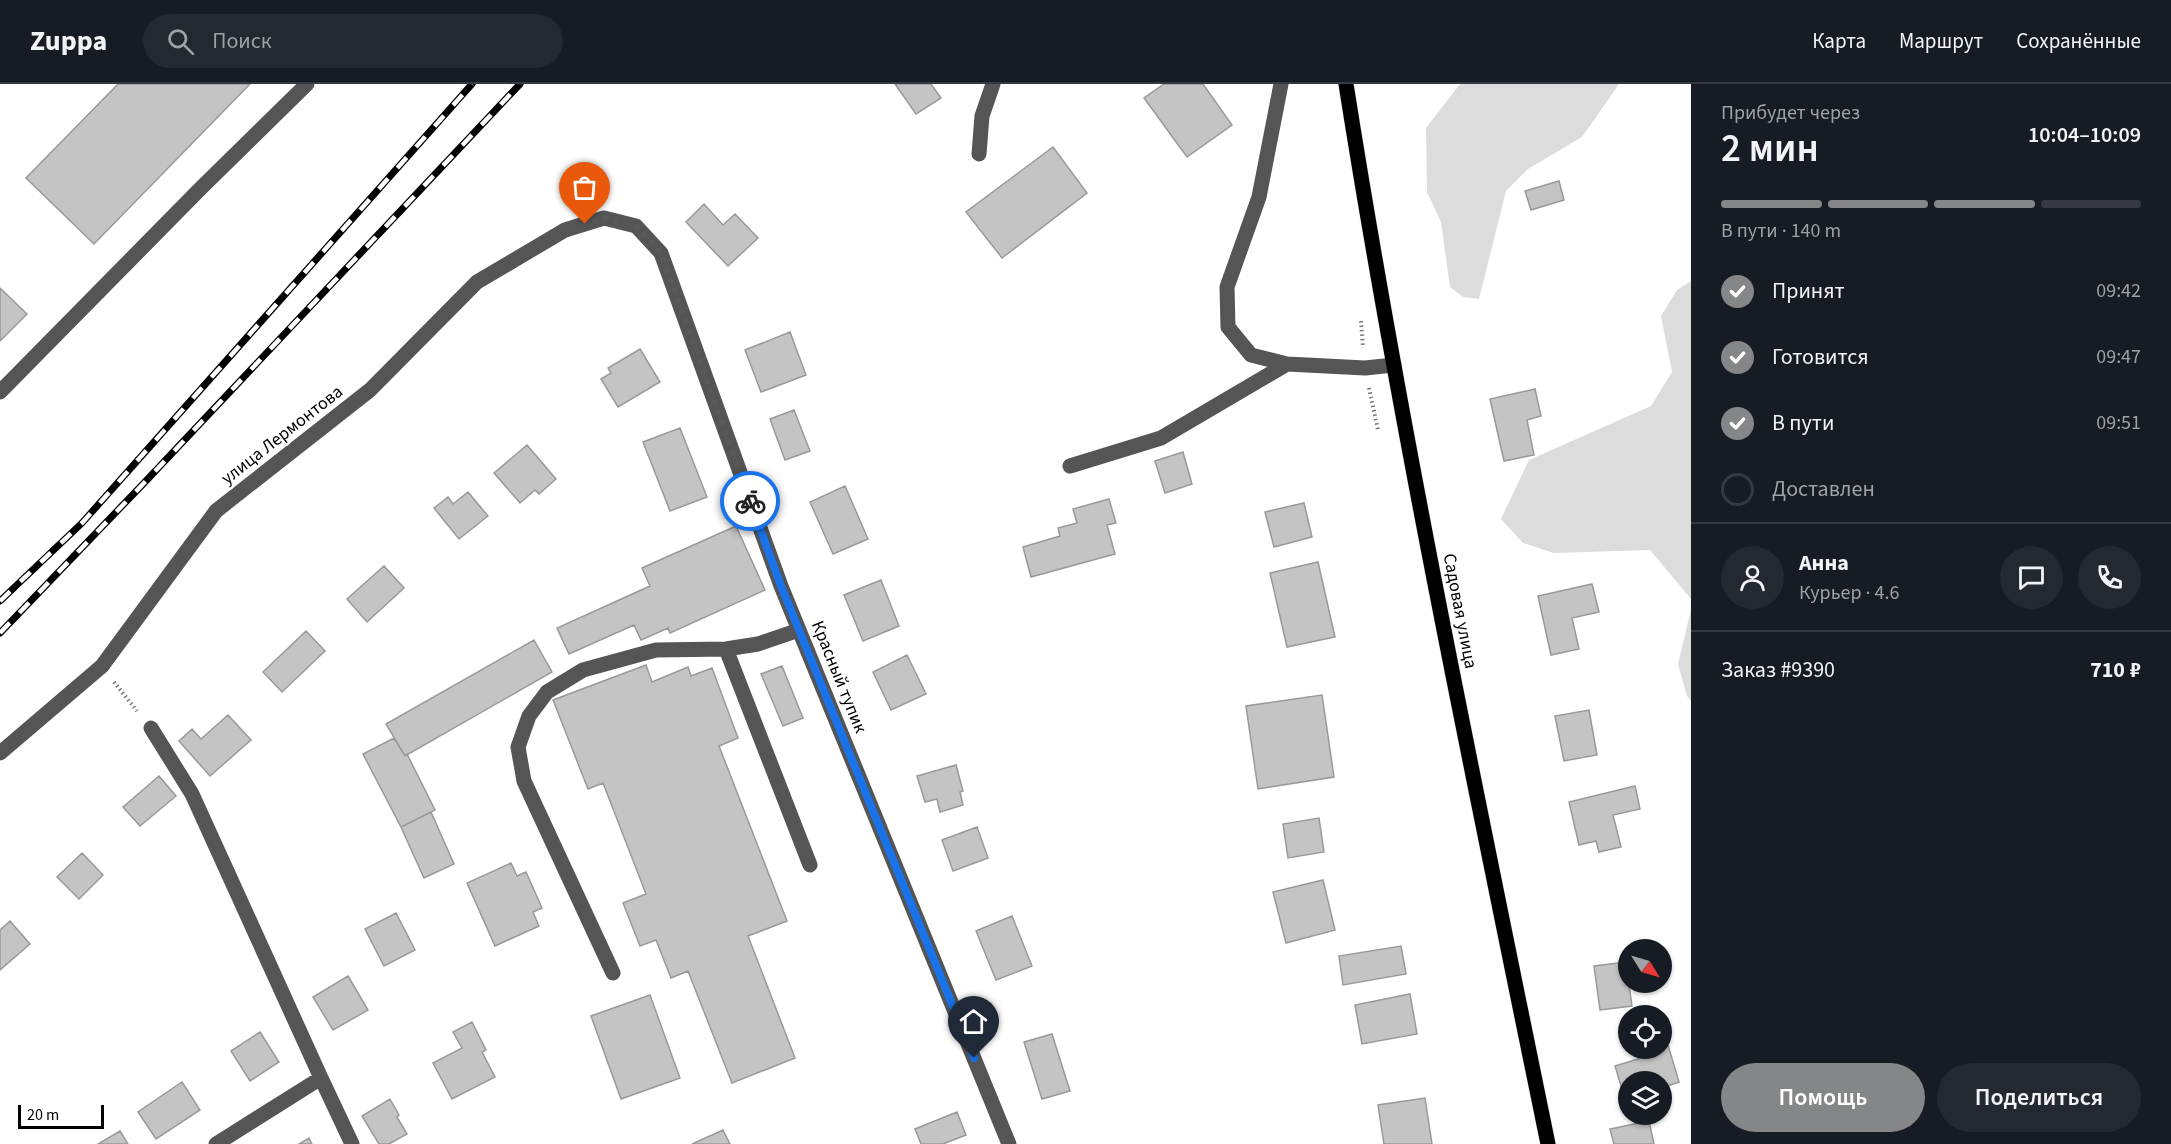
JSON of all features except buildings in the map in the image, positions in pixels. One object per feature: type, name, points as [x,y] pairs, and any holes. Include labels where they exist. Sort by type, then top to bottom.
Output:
[{"type":"main road","name":"Садовая улица","points":[[1346,84],[1420,513],[1548,1144]]},
{"type":"street","points":[[0,392],[307,84]]},
{"type":"street","points":[[979,154],[981,116],[993,84]]},
{"type":"street","points":[[1271,84],[1274,114]]},
{"type":"street","points":[[1281,84],[1259,197],[1227,287],[1228,327],[1251,355],[1287,364],[1365,368],[1394,365]]},
{"type":"street","name":"улица Лермонтова","points":[[0,753],[102,666],[216,511],[370,390],[477,282],[566,230],[604,218],[636,226]]},
{"type":"street","name":"Красный тупик","points":[[636,226],[661,253],[781,586],[1009,1144]]},
{"type":"street","points":[[1070,466],[1161,438],[1287,364]]},
{"type":"street","points":[[613,973],[524,781],[518,747],[529,716],[547,692],[582,670],[656,651],[726,649],[758,644],[799,630]]},
{"type":"street","points":[[726,649],[810,865]]},
{"type":"street","points":[[151,728],[192,794],[352,1144]]},
{"type":"street","points":[[216,1144],[321,1078]]},
{"type":"path","points":[[102,666],[151,728]]},
{"type":"shaded area","points":[[1460,84],[1619,84],[1582,137],[1528,169],[1506,191],[1479,299],[1463,297],[1450,287],[1441,222],[1427,192],[1426,128]]},
{"type":"shaded area","points":[[1691,281],[1691,599],[1650,550],[1554,553],[1523,543],[1501,519],[1529,460],[1651,406],[1672,372],[1661,316],[1677,290]]},
{"type":"shaded area","points":[[1691,609],[1691,701],[1687,696],[1678,664]]},
{"type":"railway","points":[[0,601],[82,523],[472,84]]},
{"type":"railway","points":[[0,633],[520,84]]},
{"type":"way so far","points":[[585,224],[604,218],[636,226],[661,253],[750,501]]},
{"type":"route","points":[[750,501],[781,586],[974,1058]]}]
